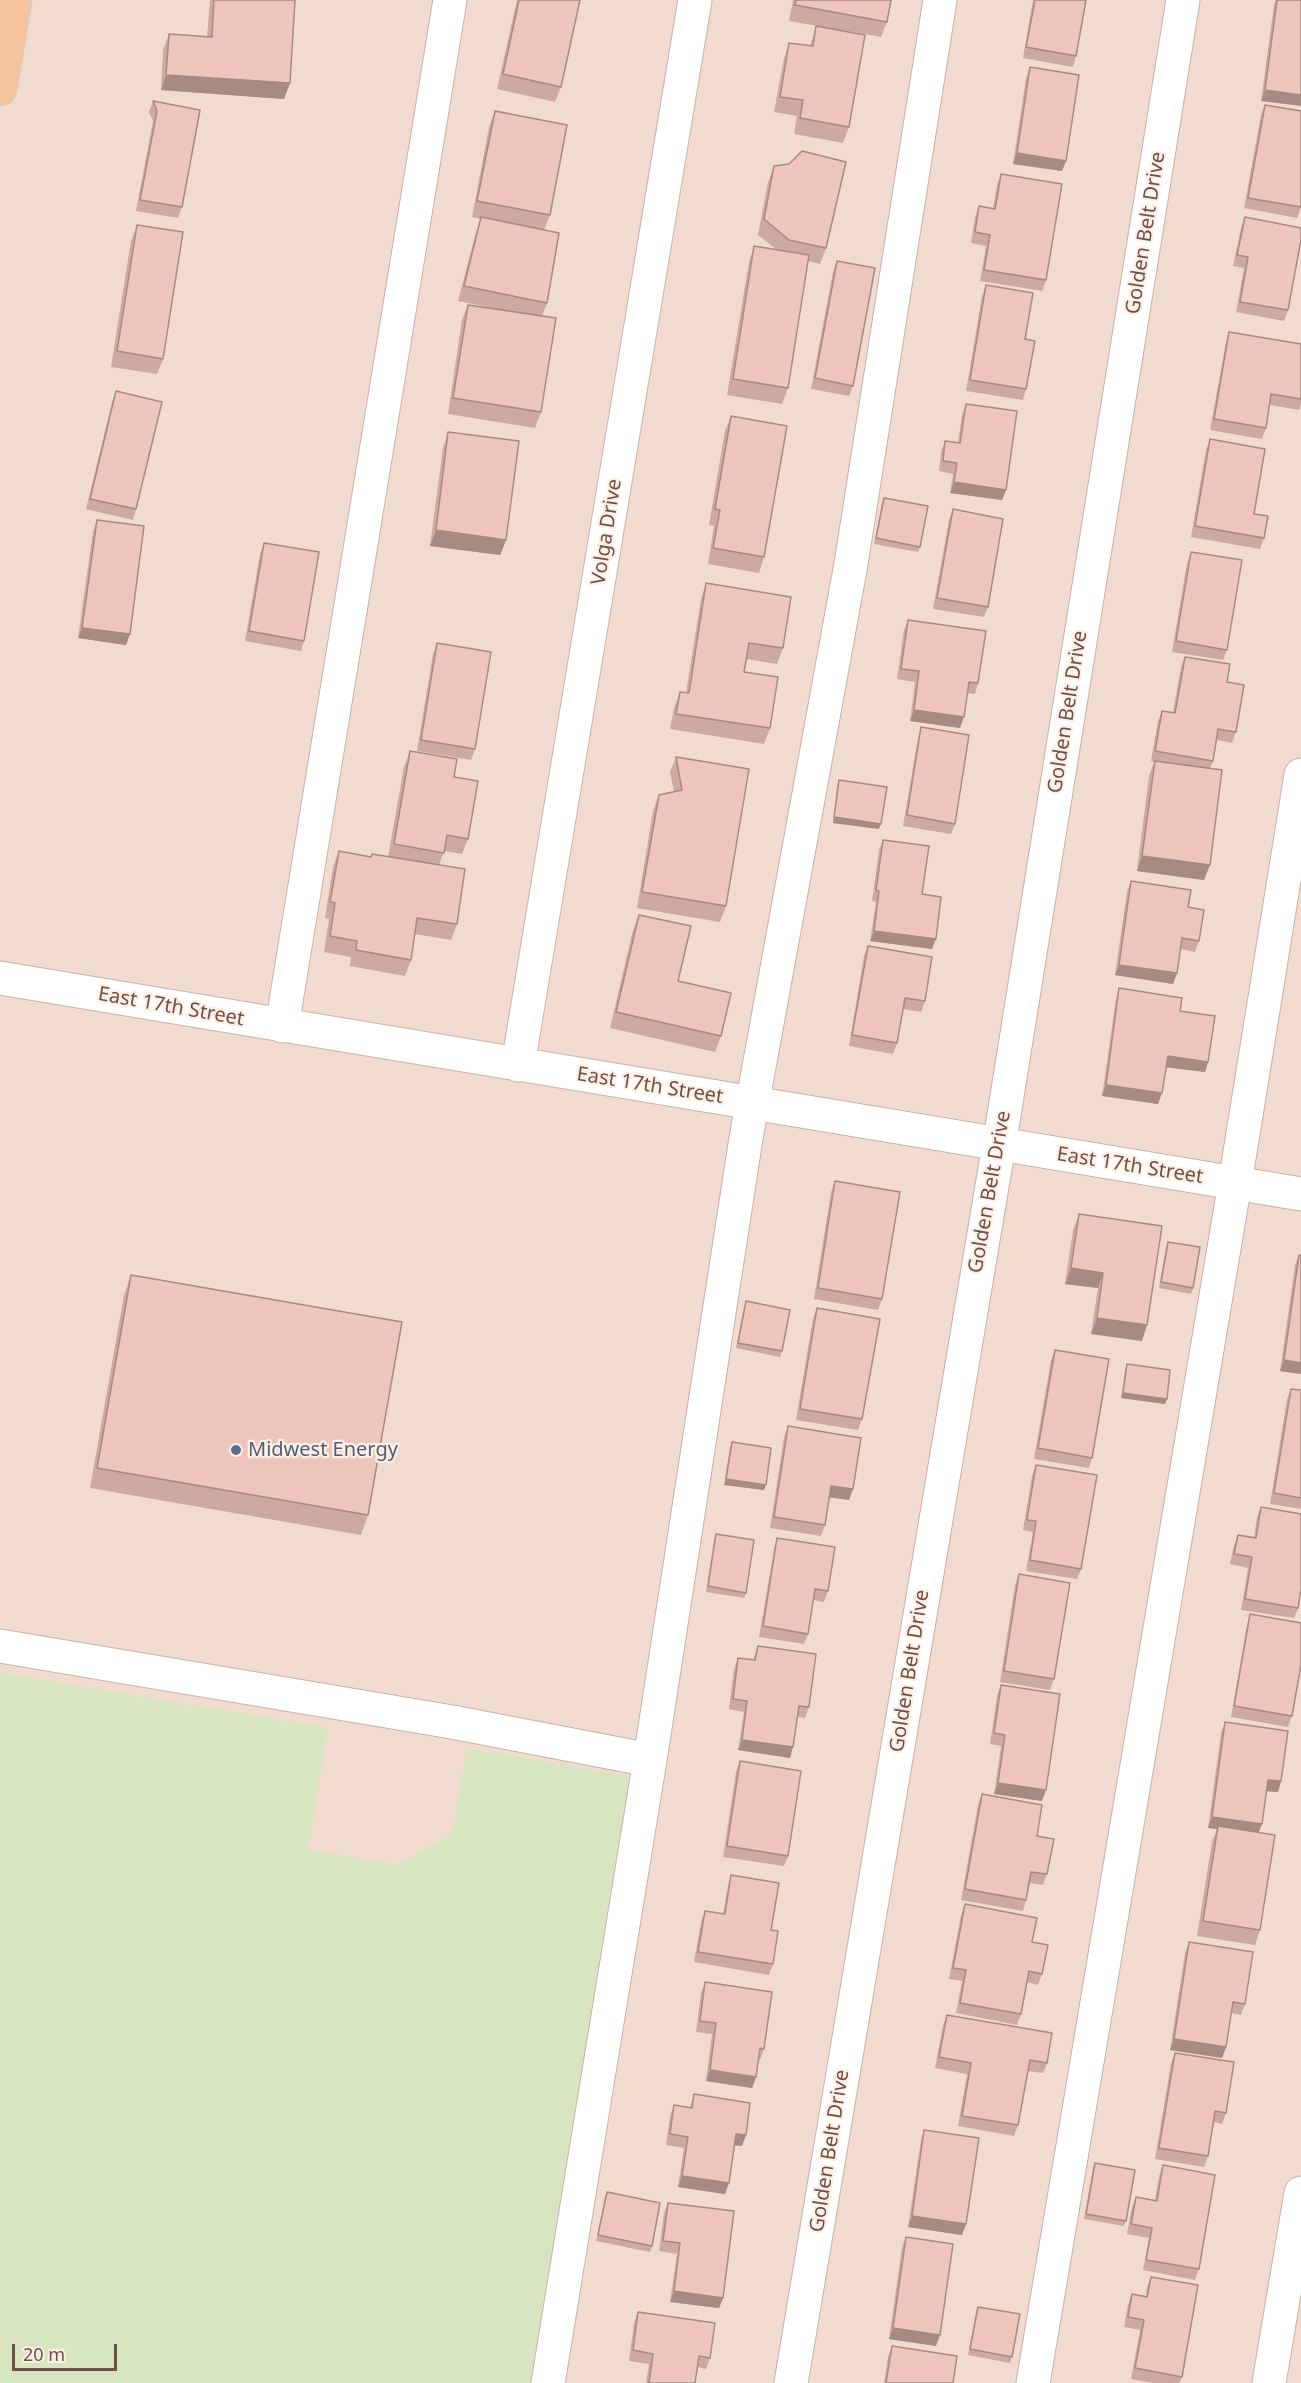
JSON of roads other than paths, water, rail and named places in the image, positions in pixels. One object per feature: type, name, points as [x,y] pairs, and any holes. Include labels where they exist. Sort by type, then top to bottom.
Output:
[{"type":"main road","points":[[1,74],[15,0]]},
{"type":"street","points":[[282,1026],[450,0]]},
{"type":"street","name":"Volga Drive","points":[[518,1065],[695,0]]},
{"type":"street","points":[[548,2383],[650,1760],[753,1103],[850,564],[940,0]]},
{"type":"street","name":"Golden Belt Drive","points":[[791,2383],[998,1144],[1183,0]]},
{"type":"street","points":[[1032,2383],[1235,1183],[1301,775]]},
{"type":"street","name":"East 17th Street","points":[[0,978],[1301,1194]]},
{"type":"street","points":[[0,1646],[452,1722],[650,1760]]},
{"type":"street","points":[[1269,2383],[1301,2193]]},
{"type":"place","name":"Midwest Energy","points":[[236,1450]]}]
